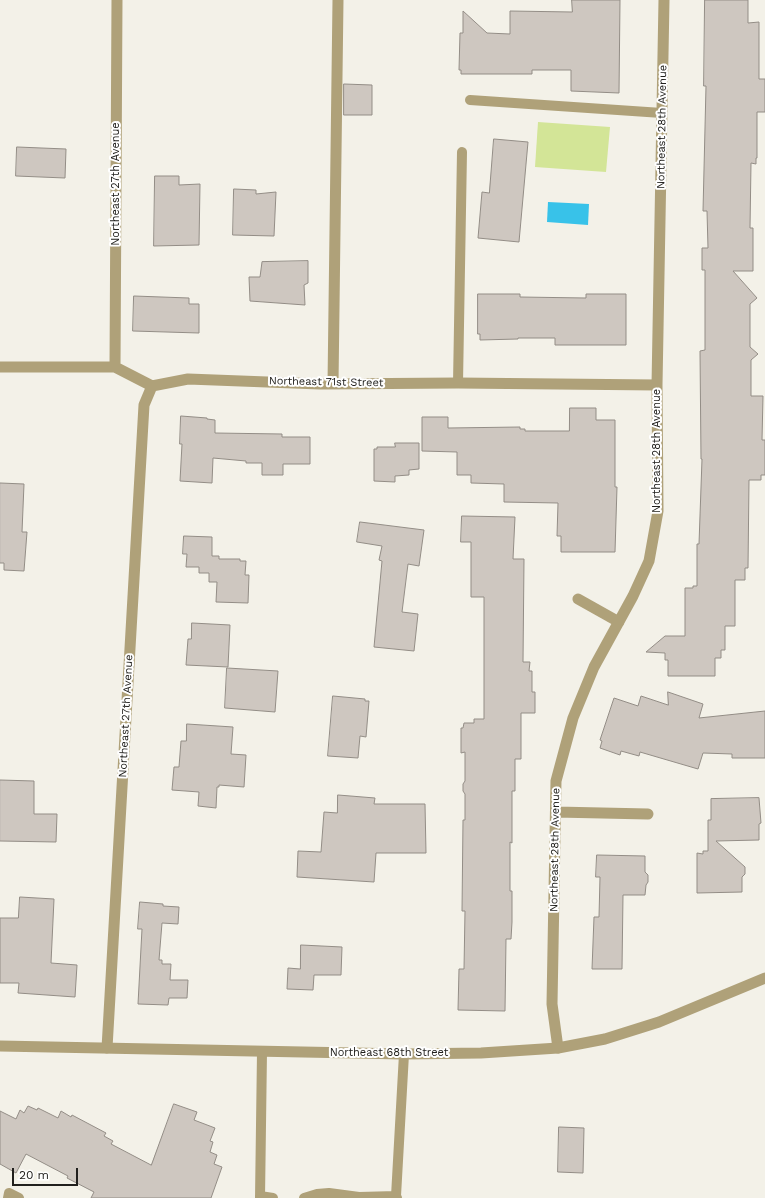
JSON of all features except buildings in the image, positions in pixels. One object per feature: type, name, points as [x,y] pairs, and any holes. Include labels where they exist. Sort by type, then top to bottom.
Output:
[{"type":"street","name":"Northeast 27th Avenue","points":[[115,367],[117,0]]},
{"type":"street","points":[[333,384],[338,0]]},
{"type":"street","name":"Northeast 28th Avenue","points":[[558,1048],[552,1004],[556,781],[573,718],[594,667],[633,596],[649,561],[658,511],[657,385],[664,0]]},
{"type":"street","points":[[0,367],[115,367],[152,386]]},
{"type":"street","name":"Northeast 71st Street","points":[[152,386],[188,379],[333,384],[458,383],[657,385]]},
{"type":"street","name":"Northeast 27th Avenue","points":[[107,1048],[144,405],[152,386]]},
{"type":"street","points":[[578,599],[619,622]]},
{"type":"street","points":[[556,812],[648,814]]},
{"type":"street","name":"Northeast 68th Street","points":[[0,1046],[404,1054],[481,1053],[558,1048],[605,1039],[659,1022],[765,978]]},
{"type":"lane","points":[[470,100],[662,114]]},
{"type":"lane","points":[[458,383],[462,152]]},
{"type":"lane","points":[[262,1052],[260,1197],[273,1198]]},
{"type":"lane","points":[[304,1198],[317,1194],[329,1193],[359,1197],[396,1197],[404,1054]]},
{"type":"lane","points":[[8,1198],[9,1193],[19,1198]]},
{"type":"green space","points":[[538,122],[610,127],[606,172],[535,167]]},
{"type":"water","points":[[548,202],[589,204],[588,225],[547,222]]}]
